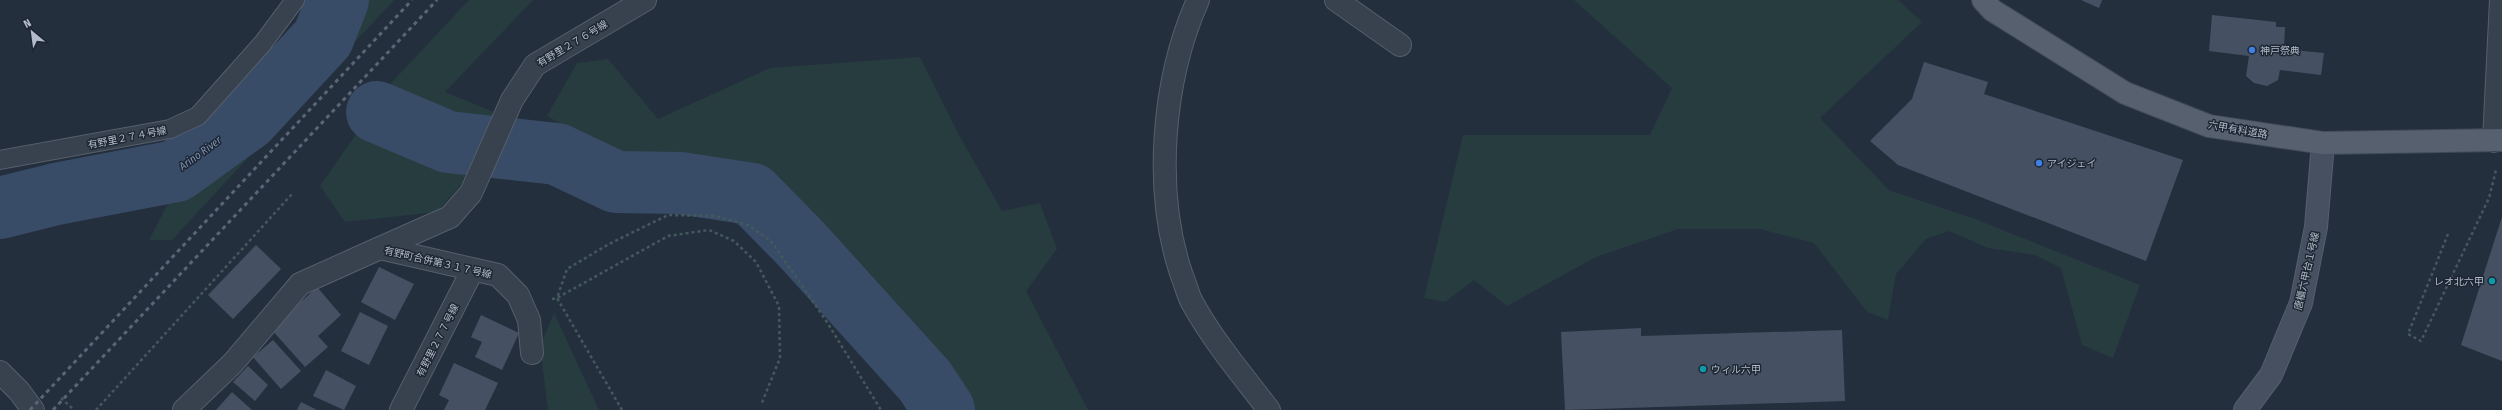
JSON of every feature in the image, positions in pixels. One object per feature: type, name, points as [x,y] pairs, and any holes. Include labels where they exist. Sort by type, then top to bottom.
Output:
[{"type":"main road","name":"六甲有料道路","points":[[1983,0],[1992,10],[2125,93],[2209,126],[2323,143],[2498,141]]},
{"type":"street","name":"有野里２７６号線","points":[[380,248],[450,217],[471,193],[512,100],[535,65],[644,0]]},
{"type":"street","points":[[1198,0],[1187,24],[1170,92],[1164,170],[1173,249],[1192,304],[1269,410]]},
{"type":"street","points":[[1336,0],[1400,45]]},
{"type":"street","points":[[2498,141],[2501,0]]},
{"type":"street","name":"唐櫃六甲台１号線","points":[[2245,410],[2271,374],[2301,303],[2316,227],[2323,143]]},
{"type":"street","name":"有野町合併第３１７号線","points":[[184,410],[233,363],[300,284],[380,248],[498,276],[518,295],[522,304],[529,320],[532,353]]},
{"type":"street","name":"有野里２７７号線","points":[[401,410],[472,271]]},
{"type":"street","points":[[0,372],[19,391],[33,410]]},
{"type":"lane","name":"有野里２７４号線","points":[[0,160],[170,129],[198,116],[264,43],[295,0]]},
{"type":"path","points":[[2448,234],[2408,334],[2421,341],[2489,198],[2496,168]]},
{"type":"path","points":[[96,410],[292,194]]},
{"type":"path","points":[[622,410],[557,298],[567,269],[610,244],[668,215],[715,216],[748,225],[771,241],[825,319],[881,410]]},
{"type":"path","points":[[522,304],[557,298],[668,236],[709,230],[734,241],[756,262],[779,306],[780,358],[760,405]]},
{"type":"green space","points":[[359,0],[394,0],[172,240],[149,240],[175,190],[268,112],[356,9]]},
{"type":"green space","points":[[469,0],[533,0],[445,92],[494,112],[476,168],[437,212],[345,222],[320,186],[393,81]]},
{"type":"green space","points":[[1574,0],[1898,0],[1922,22],[1820,118],[1889,190],[1975,219],[2140,285],[2113,358],[2082,345],[2061,268],[2035,255],[1988,248],[1949,231],[1926,239],[1896,274],[1888,320],[1867,312],[1814,243],[1760,229],[1678,229],[1596,257],[1507,306],[1474,280],[1445,302],[1424,298],[1463,135],[1650,135],[1672,88]]},
{"type":"green space","points":[[920,57],[959,135],[1002,211],[1040,203],[1057,249],[1026,291],[1088,410],[950,410],[740,166],[657,179],[547,116],[577,63],[608,59],[658,119],[770,68]]},
{"type":"green space","points":[[554,313],[599,410],[548,410],[540,346]]},
{"type":"building","points":[[2081,0],[2102,0],[2099,8]]},
{"type":"building","name":"神戸祭典","points":[[2212,15],[2276,22],[2276,27],[2285,27],[2284,49],[2324,53],[2321,75],[2280,70],[2278,80],[2267,86],[2254,83],[2246,76],[2249,56],[2209,51]]},
{"type":"building","name":"アイジェイ","points":[[1924,62],[1988,82],[1984,94],[2183,160],[2146,261],[1898,165],[1870,141],[1912,99]]},
{"type":"building","name":"レオ北六甲","points":[[2502,217],[2502,361],[2461,345]]},
{"type":"building","points":[[256,245],[281,269],[233,319],[208,295]]},
{"type":"building","points":[[379,267],[414,284],[395,320],[361,302]]},
{"type":"building","points":[[317,287],[341,315],[318,336],[328,347],[305,367],[271,329]]},
{"type":"building","points":[[360,312],[388,326],[369,365],[341,351]]},
{"type":"building","points":[[481,315],[519,333],[502,370],[475,357],[482,342],[471,337]]},
{"type":"building","name":"ウィル六甲","points":[[1641,328],[1641,336],[1842,330],[1845,401],[1565,410],[1561,332]]},
{"type":"building","points":[[273,340],[301,371],[281,389],[253,357]]},
{"type":"building","points":[[454,363],[498,383],[485,410],[444,410],[449,400],[439,395]]},
{"type":"building","points":[[248,366],[268,385],[255,401],[233,382]]},
{"type":"building","points":[[326,370],[356,386],[344,410],[313,396]]},
{"type":"building","points":[[232,392],[252,410],[216,410]]},
{"type":"building","points":[[301,402],[317,410],[297,410]]},
{"type":"waterway","name":"Arino River","points":[[0,208],[56,194],[176,171],[248,119],[323,38],[338,0]]},
{"type":"waterway","points":[[377,112],[448,142],[557,154],[616,182],[680,183],[752,194],[802,245],[925,381],[944,410]]},
{"type":"railway","points":[[30,410],[412,0]]},
{"type":"railway","points":[[53,410],[437,0]]},
{"type":"place","name":"神戸祭典","points":[[2252,50]]},
{"type":"place","name":"アイジェイ","points":[[2039,163]]},
{"type":"place","name":"レオ北六甲","points":[[2492,281]]},
{"type":"place","name":"ウィル六甲","points":[[1703,369]]}]
